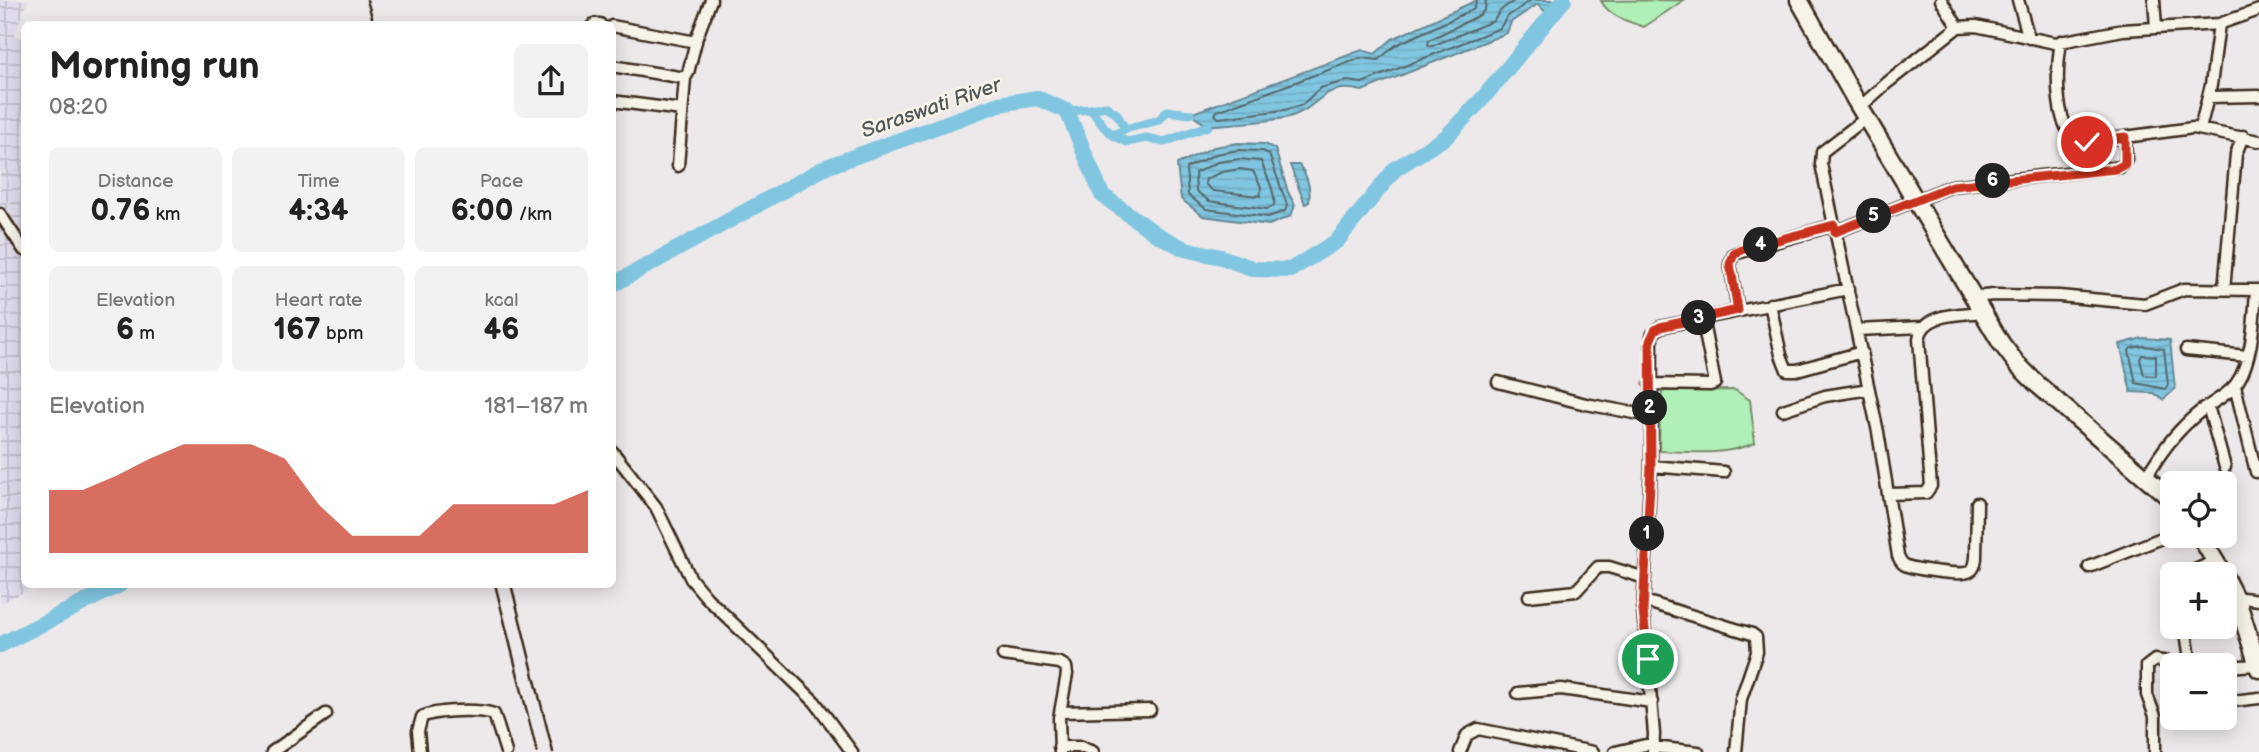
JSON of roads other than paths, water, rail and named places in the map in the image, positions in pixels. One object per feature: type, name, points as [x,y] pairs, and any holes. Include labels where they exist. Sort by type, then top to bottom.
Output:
[{"type":"highway","points":[[1799,0],[1973,298],[2018,364],[2038,385],[2160,488]]},
{"type":"highway","points":[[2237,605],[2258,664]]},
{"type":"street","points":[[678,166],[685,78],[711,0]]},
{"type":"street","points":[[1941,0],[1958,27]]},
{"type":"street","points":[[2018,0],[2029,38]]},
{"type":"street","points":[[2154,0],[2155,27]]},
{"type":"street","points":[[1977,503],[1975,567],[1965,574],[1959,574],[1913,567],[1901,562],[1862,352],[1821,164],[1822,152],[1863,113],[1887,83],[1958,27],[1976,26],[2048,42],[2123,30],[2219,24],[2259,10]]},
{"type":"street","points":[[2200,129],[2208,97],[2219,24]]},
{"type":"street","points":[[616,27],[696,41]]},
{"type":"street","points":[[2061,41],[2056,81],[2068,131],[2075,139],[2082,142],[2200,129],[2259,141]]},
{"type":"street","points":[[616,67],[685,78]]},
{"type":"street","points":[[2208,97],[2259,96]]},
{"type":"street","points":[[616,102],[682,110]]},
{"type":"street","points":[[2224,290],[2236,153],[2243,136]]},
{"type":"street","points":[[1738,310],[1730,264],[1734,254],[1835,228],[1917,202],[1936,192],[1959,185],[2121,167],[2126,160],[2125,137]]},
{"type":"street","points":[[0,214],[21,246]]},
{"type":"street","points":[[1653,747],[1652,702],[1643,624],[1651,466],[1650,341],[1655,330],[1738,310],[1848,289]]},
{"type":"street","points":[[1973,298],[1994,295],[2059,296],[2145,304],[2179,290],[2258,290],[2247,356],[2235,386],[2177,433],[2147,476]]},
{"type":"street","points":[[1770,304],[1787,370],[1797,370],[1862,352]]},
{"type":"street","points":[[1857,330],[1922,327],[1932,320],[1982,312]]},
{"type":"street","points":[[1650,384],[1715,383],[1702,318]]},
{"type":"street","points":[[1888,494],[1926,494],[1931,486],[1919,339],[1922,327]]},
{"type":"street","points":[[2186,350],[2247,356]]},
{"type":"street","points":[[1498,382],[1586,404],[1650,415]]},
{"type":"street","points":[[2235,386],[2256,472]]},
{"type":"street","points":[[1783,410],[1825,396],[1869,389]]},
{"type":"street","points":[[2208,406],[2225,467]]},
{"type":"street","points":[[616,455],[656,507],[691,579],[707,598],[815,702],[852,752]]},
{"type":"street","points":[[1651,466],[1724,472]]},
{"type":"street","points":[[2089,567],[2160,539]]},
{"type":"street","points":[[1529,596],[1576,591],[1594,569],[1604,566],[1645,578]]},
{"type":"street","points":[[2237,597],[2259,600]]},
{"type":"street","points":[[1644,601],[1756,637],[1757,652],[1741,699],[1736,752]]},
{"type":"street","points":[[1003,655],[1063,664],[1067,674],[1060,712],[1059,749],[1081,747],[1093,752]]},
{"type":"street","points":[[2155,752],[2155,716],[2147,693],[2149,663],[2160,660]]},
{"type":"street","points":[[2237,666],[2258,664]]},
{"type":"street","points":[[1518,692],[1561,690],[1652,702]]},
{"type":"street","points":[[2237,701],[2259,698]]},
{"type":"street","points":[[1060,712],[1150,710]]},
{"type":"street","points":[[420,752],[418,731],[422,717],[433,713],[483,712],[494,714],[506,752]]},
{"type":"street","points":[[272,752],[326,713]]},
{"type":"street","points":[[1460,752],[1467,735],[1485,729],[1593,752]]},
{"type":"street","points":[[1615,752],[1653,747],[1698,752]]},
{"type":"water","points":[[1477,0],[1564,0],[1550,17],[1538,4],[1511,22],[1507,33],[1362,91],[1348,89],[1329,92],[1300,113],[1289,117],[1208,126],[1190,114],[1362,50],[1375,54],[1392,39]]},
{"type":"water","points":[[1238,143],[1265,144],[1275,149],[1288,192],[1295,205],[1291,216],[1269,225],[1203,216],[1181,199],[1177,164],[1214,147]]},
{"type":"water","points":[[1290,165],[1299,165],[1307,178],[1310,197],[1305,204]]},
{"type":"water","points":[[2143,338],[2170,340],[2175,389],[2163,400],[2154,393],[2131,392],[2120,344]]},
{"type":"waterway","name":"Saraswati River","points":[[616,283],[826,167],[999,104],[1037,98],[1067,111],[1102,195],[1156,234],[1185,249],[1221,257],[1254,269],[1290,270],[1337,241],[1395,169],[1446,137],[1484,97],[1564,0]]},
{"type":"waterway","points":[[1091,109],[1105,106],[1117,114],[1125,129]]},
{"type":"waterway","points":[[1067,111],[1091,109],[1104,127],[1127,142],[1146,138],[1164,142],[1208,126]]},
{"type":"waterway","points":[[1113,135],[1159,120],[1167,111],[1190,114]]},
{"type":"waterway","name":"Saraswati River","points":[[0,645],[113,588]]},
{"type":"railway","points":[[367,0],[373,21]]},
{"type":"railway","points":[[496,588],[537,752]]},
{"type":"railway","points":[[512,588],[553,752]]}]
